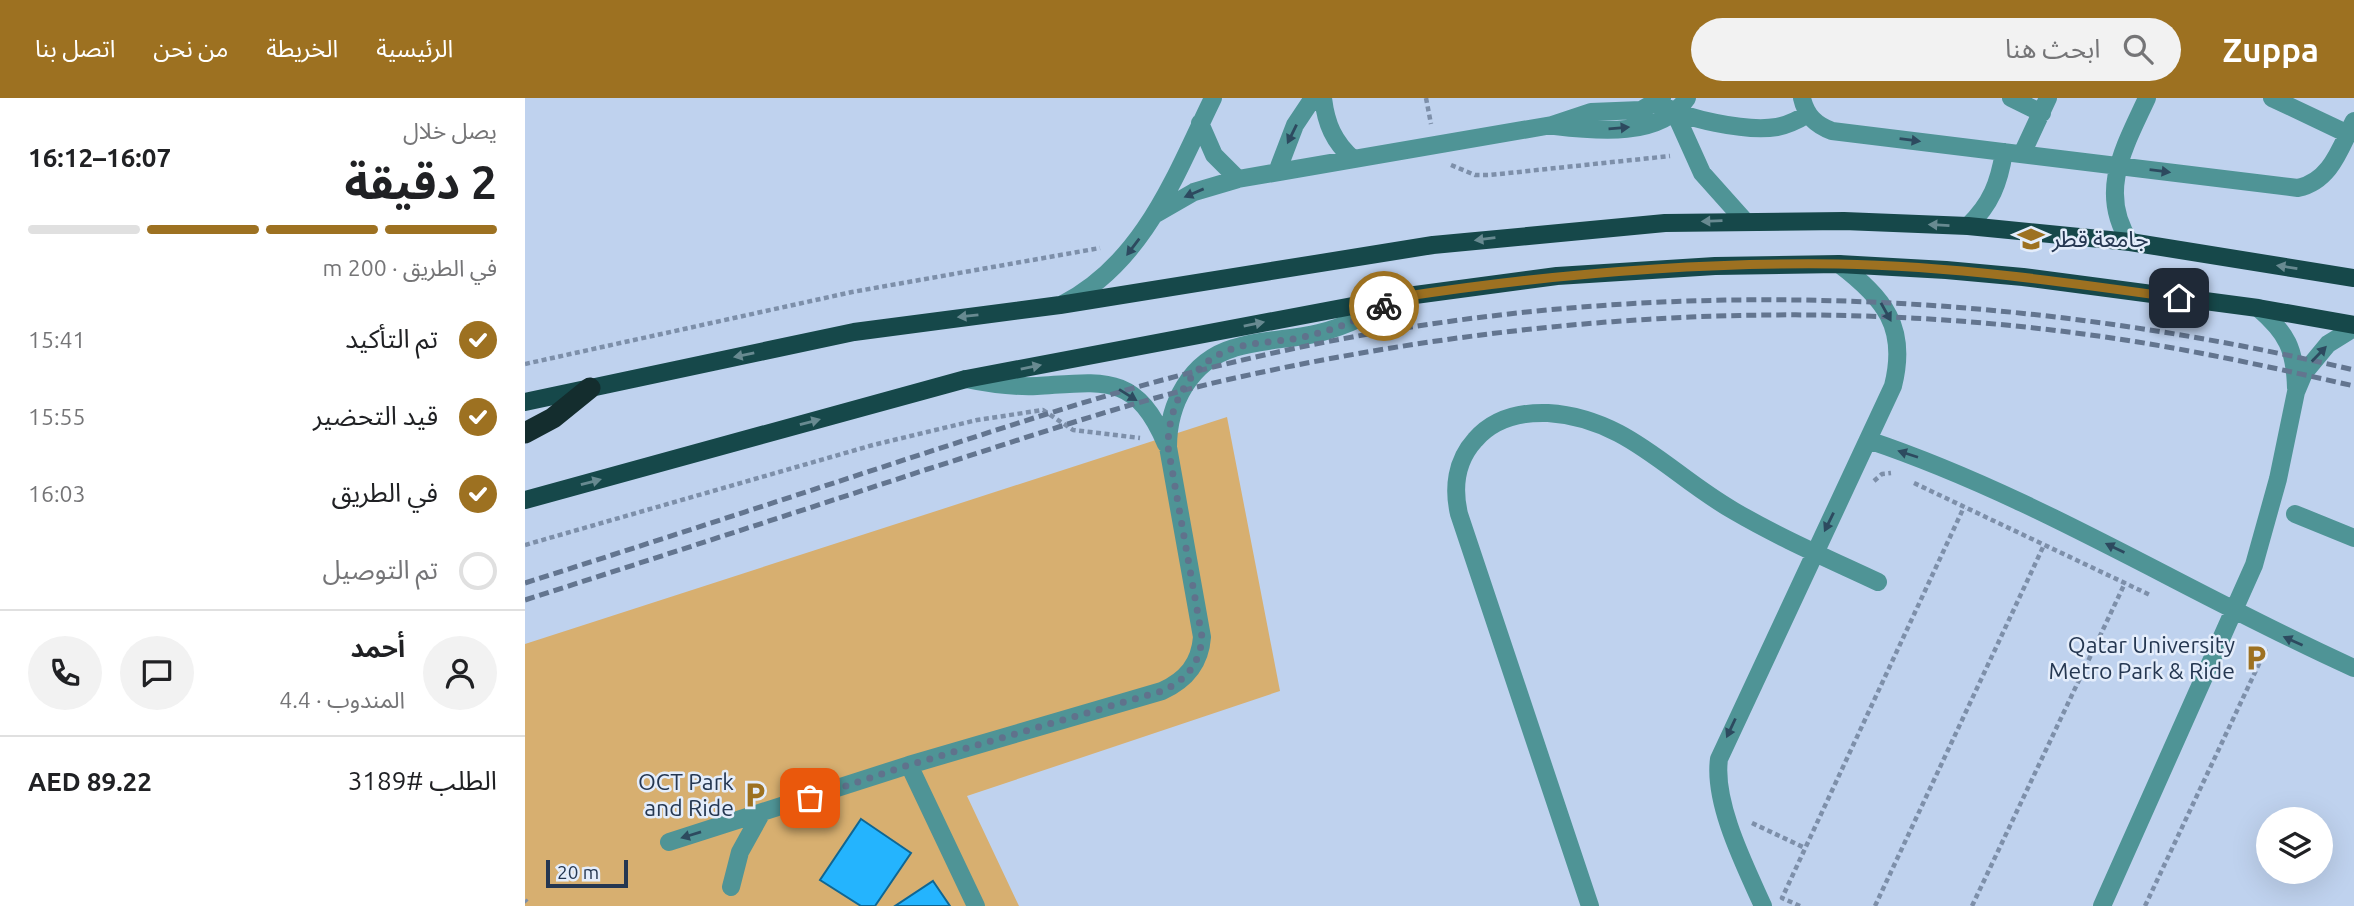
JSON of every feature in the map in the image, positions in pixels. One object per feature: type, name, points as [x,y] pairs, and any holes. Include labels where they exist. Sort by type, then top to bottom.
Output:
[{"type":"highway","points":[[525,433],[553,418],[590,388]]},
{"type":"main road","points":[[525,402],[854,331],[1060,305],[1459,242],[1587,229],[1744,220],[1968,226],[2130,242],[2351,274]]},
{"type":"main road","points":[[525,500],[966,379],[1401,297],[1479,285],[1636,270],[1839,264],[2023,277],[2258,308],[2354,326]]},
{"type":"lane","points":[[1060,305],[1095,285],[1138,241],[1213,98]]},
{"type":"lane","points":[[1277,173],[1295,125],[1313,98]]},
{"type":"lane","points":[[1323,98],[1328,126],[1343,150],[1353,159]]},
{"type":"lane","points":[[1552,125],[1601,130],[1627,128],[1651,123],[1675,113],[1688,98]]},
{"type":"lane","points":[[1968,226],[1993,195],[2013,153],[2045,105],[2011,98]]},
{"type":"lane","points":[[2130,242],[2115,207],[2116,166],[2147,98]]},
{"type":"lane","points":[[1675,113],[1764,128],[1780,127],[1805,106],[1822,128],[1832,131],[2298,188],[2319,181],[2327,173],[2351,127],[2272,98]]},
{"type":"lane","points":[[1154,215],[1194,192],[1238,179],[1552,125],[1591,112],[1641,110],[1660,100],[1675,113],[1691,154],[1721,198],[1744,220]]},
{"type":"lane","points":[[1201,123],[1214,155],[1238,179]]},
{"type":"lane","points":[[1763,906],[1721,797],[1718,767],[1724,744],[1893,386],[1898,355],[1897,340],[1890,318],[1878,298],[1839,264]]},
{"type":"lane","points":[[1166,444],[1179,394],[1203,365],[1218,355],[1235,348],[1321,332],[1349,323],[1401,297]]},
{"type":"lane","points":[[2258,308],[2280,326],[2291,346],[2296,391]]},
{"type":"lane","points":[[2102,906],[2234,611],[2269,518],[2296,391],[2308,365],[2318,353],[2354,326]]},
{"type":"lane","points":[[669,842],[909,765],[1162,691],[1183,679],[1191,670],[1201,649],[1202,625],[1166,444],[1148,411],[1123,390],[1092,381],[1015,386],[966,379]]},
{"type":"lane","points":[[1590,906],[1459,514],[1455,486],[1458,471],[1467,451],[1482,432],[1510,416],[1542,413],[1591,420],[1628,436],[1731,510],[1878,582]]},
{"type":"lane","points":[[1868,440],[1936,463],[2176,578],[2274,632],[2354,668]]},
{"type":"lane","points":[[2295,514],[2354,538]]},
{"type":"lane","points":[[909,765],[976,906]]},
{"type":"lane","points":[[731,887],[740,852],[761,814]]},
{"type":"path","points":[[1426,98],[1435,145],[1451,165],[1475,175],[1691,154]]},
{"type":"path","points":[[525,364],[852,292],[1138,241]]},
{"type":"path","points":[[525,545],[873,445],[977,420],[1043,410],[1073,430],[1166,444]]},
{"type":"path","points":[[1873,482],[1882,474],[1892,473],[2154,597]]},
{"type":"path","points":[[1800,906],[1782,898],[1964,507]]},
{"type":"path","points":[[1875,906],[2044,545]]},
{"type":"path","points":[[1972,906],[2125,583]]},
{"type":"path","points":[[2145,906],[2274,632]]},
{"type":"path","points":[[1747,818],[1805,848]]},
{"type":"shaded area","points":[[525,98],[2354,98],[2354,906],[525,906]]},
{"type":"shaded area","points":[[1227,417],[1280,691],[967,796],[1019,906],[525,906],[525,644]]},
{"type":"building","points":[[861,819],[911,853],[875,906],[861,906],[820,880]]},
{"type":"building","points":[[933,881],[950,906],[895,906]]},
{"type":"railway","points":[[525,583],[1146,384],[1226,364],[1366,335],[1507,314],[1648,303],[1790,300],[1932,305],[2073,319],[2214,341],[2354,370]]},
{"type":"railway","points":[[525,600],[1157,397],[1342,356],[1559,326],[1668,318],[1777,315],[1887,317],[1996,324],[2168,347],[2354,386]]},
{"type":"way so far","points":[[810,798],[909,765],[1162,691],[1183,679],[1191,670],[1201,649],[1202,625],[1168,447],[1168,429],[1179,394],[1203,365],[1218,355],[1235,348],[1321,332],[1349,323],[1384,306]]},
{"type":"place","name":"جامعة قطر","points":[[2031,239]]},
{"type":"place","name":"Qatar University Metro Park & Ride","points":[[2256,658]]},
{"type":"place","name":"OCT Park and Ride","points":[[755,795]]},
{"type":"route","points":[[1384,306],[1401,297],[1557,276],[1714,266],[1839,264],[2023,277],[2179,298]]}]
